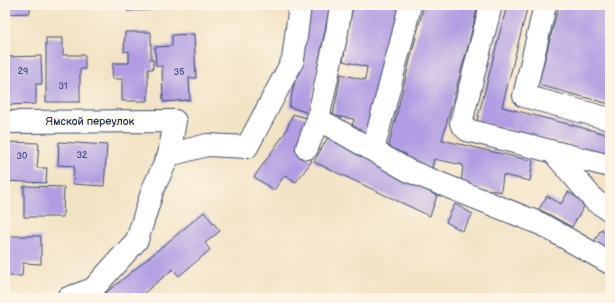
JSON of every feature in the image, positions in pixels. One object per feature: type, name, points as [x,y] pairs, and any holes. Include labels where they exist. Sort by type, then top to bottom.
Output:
[{"type":"street","points":[[68,298],[93,290],[137,240],[153,189],[169,155],[208,145],[247,148],[293,60],[300,5]]},
{"type":"street","points":[[307,148],[318,119],[337,32],[341,5]]},
{"type":"street","points":[[373,150],[410,5]]},
{"type":"street","points":[[491,5],[461,123],[467,130],[610,166]]},
{"type":"street","points":[[545,5],[524,96],[610,119]]},
{"type":"street","points":[[318,119],[409,171],[540,224],[610,263]]},
{"type":"street","name":"Ямской переулок","points":[[5,122],[175,121],[169,155]]},
{"type":"street","points":[[553,152],[595,201],[610,210]]},
{"type":"building","points":[[5,5],[30,5],[30,13],[5,14]]},
{"type":"building","points":[[127,5],[150,5],[150,10],[127,11]]},
{"type":"building","points":[[309,5],[330,5],[309,113],[289,107]]},
{"type":"building","points":[[353,5],[402,5],[369,136],[351,131],[354,119],[333,116],[341,74],[365,80],[367,67],[343,61]]},
{"type":"building","points":[[424,5],[478,5],[442,140],[533,161],[530,181],[503,175],[501,192],[461,184],[463,165],[434,159],[432,168],[406,160],[406,154],[388,148]]},
{"type":"building","points":[[507,5],[528,5],[502,107],[610,135],[610,156],[477,121]]},
{"type":"building","points":[[559,5],[610,5],[610,104],[538,85]]},
{"type":"building","points":[[125,32],[151,32],[151,60],[153,60],[153,69],[148,69],[148,101],[122,101],[122,79],[112,79],[113,63],[129,63],[129,51],[124,52]]},
{"type":"building","points":[[194,34],[196,78],[189,78],[190,100],[163,102],[162,66],[156,66],[155,47],[172,46],[172,35]]},
{"type":"building","points":[[46,38],[63,38],[63,55],[85,55],[85,69],[80,69],[80,102],[46,102]]},
{"type":"building","points":[[41,56],[42,84],[36,84],[36,104],[5,105],[5,57]]},
{"type":"building","points":[[293,114],[313,120],[302,153],[312,161],[296,182],[285,175],[274,190],[254,177],[285,133]]},
{"type":"building","points":[[328,137],[437,196],[430,216],[314,162]]},
{"type":"building","points":[[5,142],[39,143],[37,168],[47,168],[46,183],[5,181]]},
{"type":"building","points":[[59,142],[107,145],[104,186],[73,184],[74,166],[58,165]]},
{"type":"building","points":[[24,186],[64,187],[63,217],[24,217]]},
{"type":"building","points":[[568,192],[586,203],[572,227],[539,209],[547,196],[561,204]]},
{"type":"building","points":[[455,204],[473,214],[462,231],[446,222]]},
{"type":"building","points":[[204,212],[220,231],[205,243],[210,250],[179,276],[173,269],[138,298],[100,298]]},
{"type":"building","points":[[601,229],[610,234],[610,253],[593,244]]},
{"type":"building","points":[[5,236],[41,236],[41,264],[23,263],[22,276],[5,276]]}]
